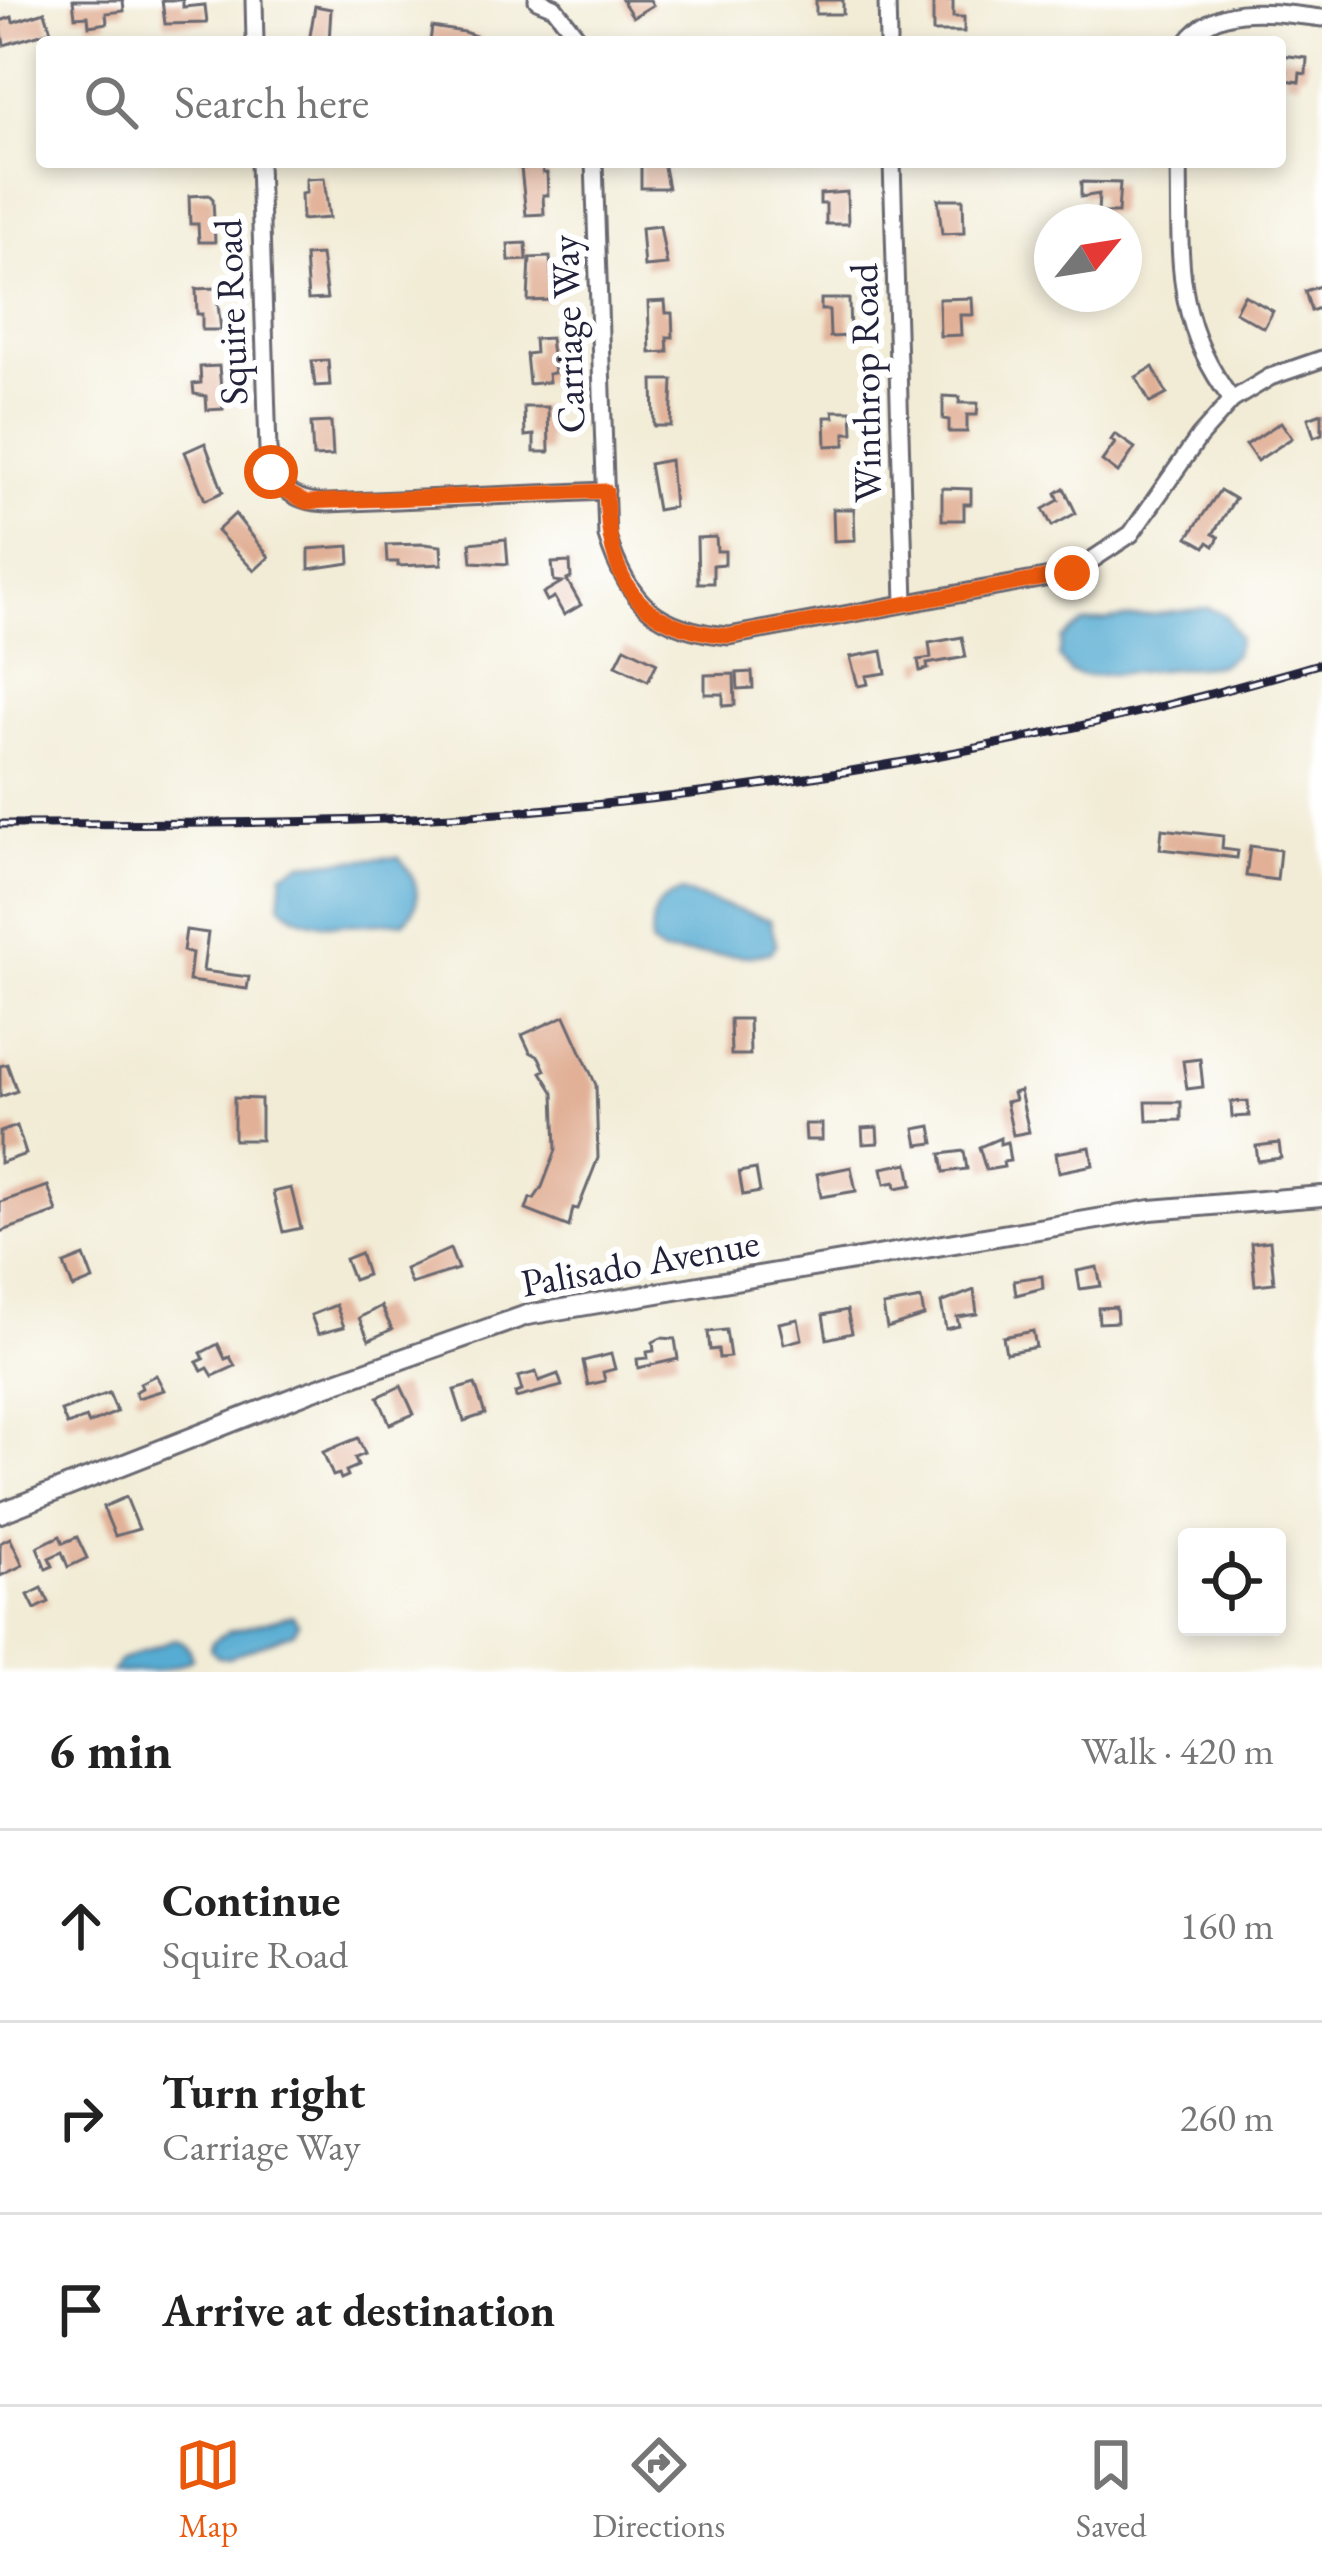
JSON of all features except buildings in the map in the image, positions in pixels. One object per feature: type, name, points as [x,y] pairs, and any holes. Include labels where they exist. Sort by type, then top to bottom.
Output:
[{"type":"main road","name":"Palisado Avenue","points":[[0,1513],[298,1396],[526,1315],[1129,1214],[1322,1196]]},
{"type":"street","points":[[254,0],[255,36]]},
{"type":"street","points":[[537,0],[554,7],[576,36]]},
{"type":"street","points":[[887,0],[888,36]]},
{"type":"street","points":[[1192,36],[1207,22],[1247,10],[1322,18]]},
{"type":"street","name":"Squire Road","points":[[259,168],[268,451],[271,472],[286,491],[306,502],[328,503],[606,491]]},
{"type":"street","name":"Carriage Way","points":[[594,168],[607,536],[629,589],[661,620],[680,628],[729,636],[1072,573],[1131,534],[1199,437],[1232,400],[1270,377],[1322,359]]},
{"type":"street","name":"Winthrop Road","points":[[892,168],[905,603]]},
{"type":"street","points":[[1180,168],[1182,293],[1196,342],[1232,400]]},
{"type":"water","points":[[1208,608],[1225,615],[1239,638],[1235,654],[1220,665],[1089,676],[1071,673],[1059,657],[1062,639],[1083,623]]},
{"type":"water","points":[[399,857],[410,873],[417,898],[403,922],[320,923],[291,914],[280,904],[283,873],[302,863]]},
{"type":"water","points":[[681,892],[770,920],[776,945],[771,952],[752,956],[663,953],[651,945],[653,919],[664,901]]},
{"type":"water","points":[[292,1615],[298,1623],[294,1632],[228,1658],[211,1650],[212,1642],[227,1632]]},
{"type":"water","points":[[174,1639],[186,1645],[192,1658],[165,1669],[112,1672],[119,1661]]},
{"type":"railway","points":[[0,824],[396,819],[527,811],[729,789],[1028,737],[1322,663]]},
{"type":"route","points":[[271,472],[286,491],[306,502],[606,491],[607,536],[629,589],[661,620],[699,633],[729,636],[1072,573]]}]
